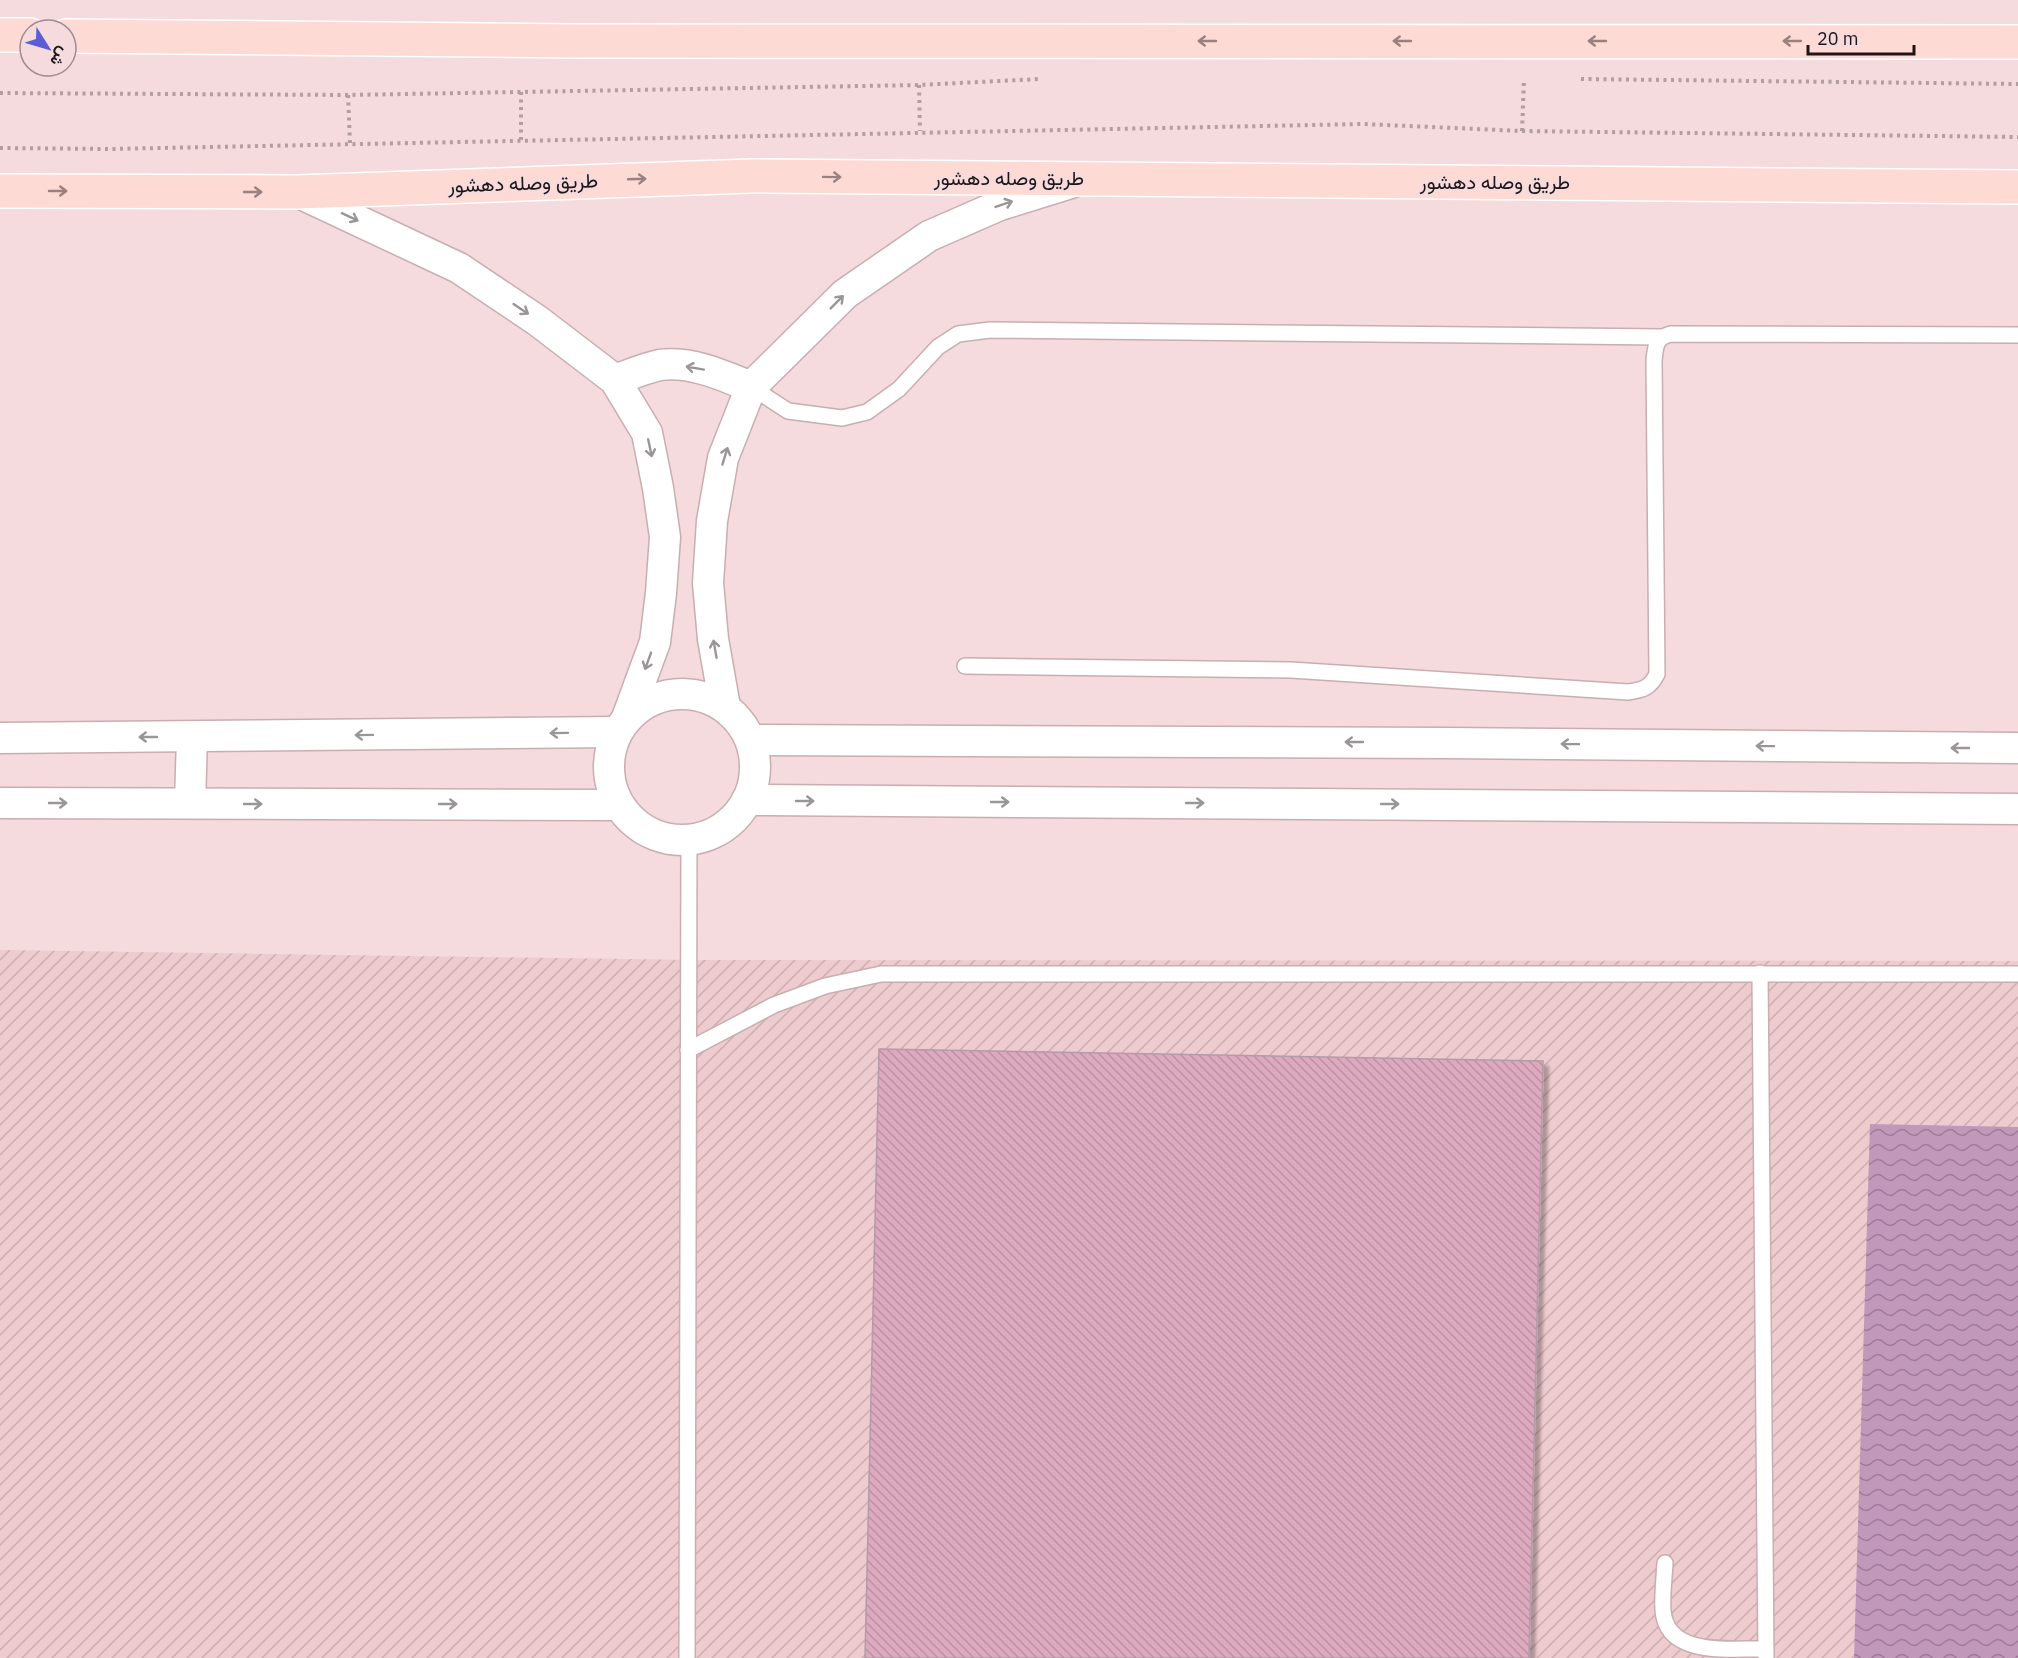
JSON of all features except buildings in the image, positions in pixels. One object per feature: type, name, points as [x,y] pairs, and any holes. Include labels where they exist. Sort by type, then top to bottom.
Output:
[{"type":"main road","points":[[0,35],[18,35]]},
{"type":"main road","points":[[78,36],[575,41],[2018,42]]},
{"type":"main road","name":"طريق وصله دهشور","points":[[0,191],[297,192],[740,176],[2018,186]]},
{"type":"street","points":[[725,707],[713,639],[708,583],[712,521],[723,458],[750,387],[845,294],[929,236],[1000,205],[1085,179]]},
{"type":"street","points":[[0,738],[192,737],[622,725],[644,704],[663,696],[685,693],[706,697],[725,707],[740,722],[751,740],[755,760],[754,781],[747,800],[732,820],[712,834],[689,840],[668,839],[648,833],[632,821],[618,805],[611,787],[608,768],[610,750],[622,725],[655,642],[665,537],[647,433],[615,380],[538,321],[459,268],[297,192]]},
{"type":"street","points":[[615,380],[659,365],[672,365],[697,367],[750,387]]},
{"type":"street","points":[[190,804],[192,737]]},
{"type":"street","points":[[751,740],[2018,748]]},
{"type":"street","points":[[747,800],[2018,809]]},
{"type":"street","points":[[0,803],[618,805]]},
{"type":"lane","points":[[750,387],[788,411],[842,418],[867,412],[899,389],[938,347],[958,334],[990,330],[1661,337],[1670,334],[2018,335]]},
{"type":"lane","points":[[965,666],[1291,670],[1628,692],[1641,690],[1651,685],[1657,674],[1654,360],[1656,344],[1661,337]]},
{"type":"lane","points":[[687,1658],[689,840]]},
{"type":"lane","points":[[1665,1563],[1663,1611],[1666,1627],[1679,1639],[1696,1647],[1766,1653],[1760,973]]},
{"type":"lane","points":[[688,1050],[774,1005],[825,986],[881,974],[2018,974]]},
{"type":"path","points":[[0,93],[348,95],[919,85],[1047,79]]},
{"type":"path","points":[[1522,131],[1524,79],[1536,79]]},
{"type":"path","points":[[1571,79],[2018,84]]},
{"type":"path","points":[[919,85],[920,131]]},
{"type":"path","points":[[521,91],[521,140]]},
{"type":"path","points":[[348,95],[350,143]]},
{"type":"path","points":[[0,148],[123,148],[1363,124],[1522,131],[2018,137]]},
{"type":"shaded area","points":[[0,950],[689,960],[2018,961],[2018,1658],[0,1658]]},
{"type":"water","points":[[1870,1124],[2018,1127],[2018,1658],[1854,1658]]}]
